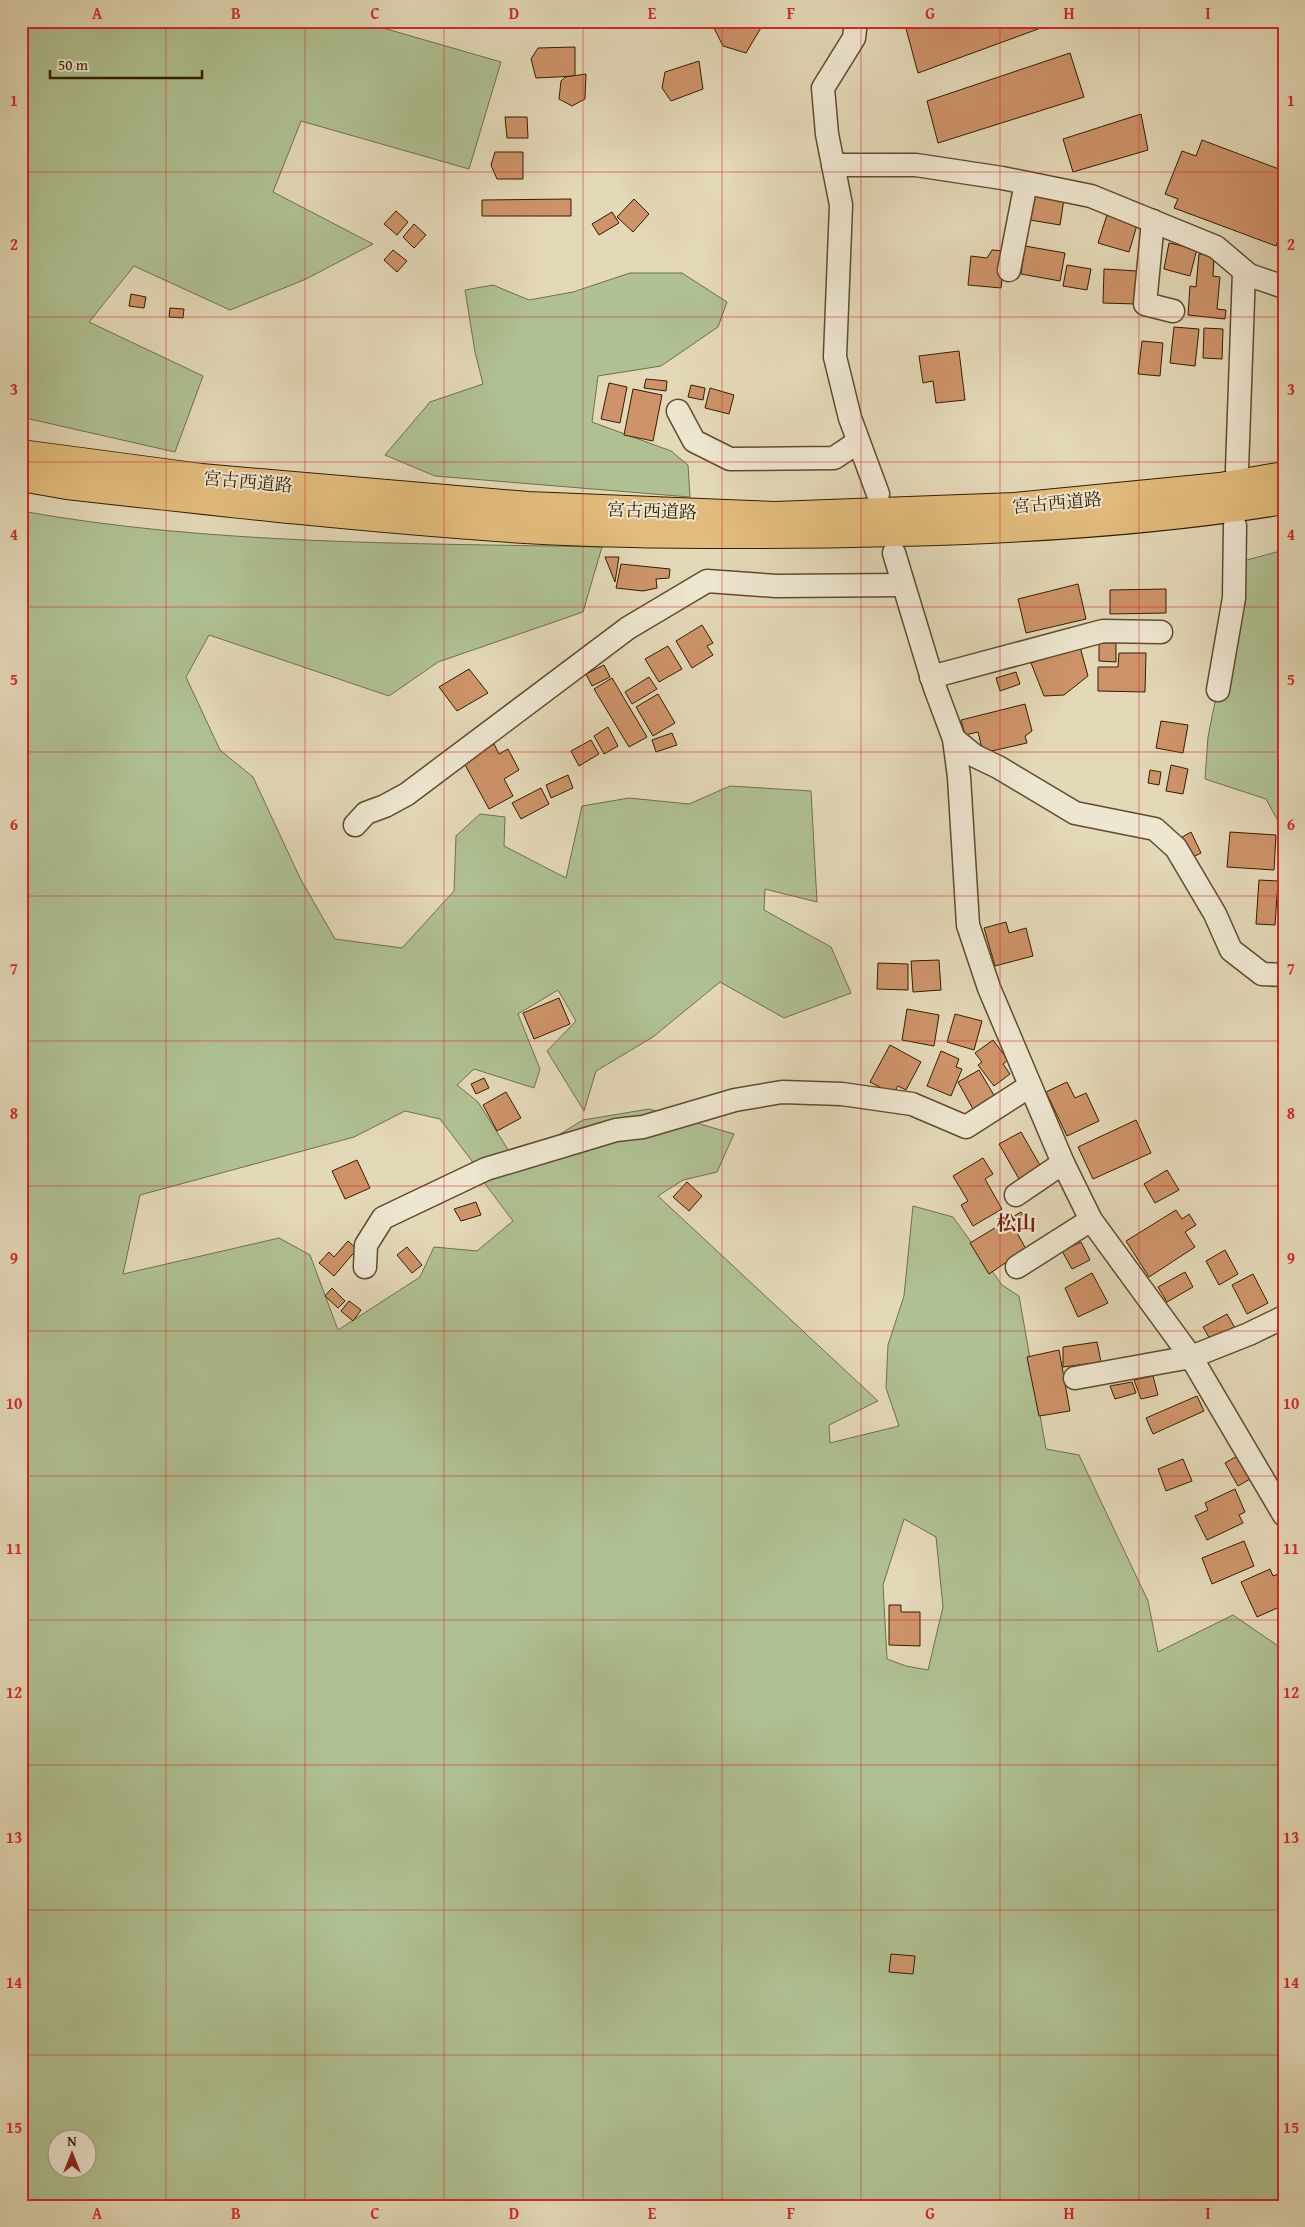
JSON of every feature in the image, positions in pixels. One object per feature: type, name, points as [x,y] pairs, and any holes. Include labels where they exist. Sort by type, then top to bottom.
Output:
[{"type":"highway","name":"宮古西道路","points":[[21,454],[201,478],[489,503],[775,516],[1015,507],[1220,487],[1284,476]]},
{"type":"highway","name":"宮古西道路","points":[[21,477],[67,485],[379,518],[527,529],[774,536],[1013,529],[1220,510],[1284,500]]},
{"type":"street","points":[[856,21],[854,38],[823,88],[827,134],[841,205],[836,357],[850,418],[878,494]]},
{"type":"street","points":[[833,165],[916,165],[1091,196],[1216,246],[1244,272],[1284,287]]},
{"type":"street","points":[[1009,270],[1026,183]]},
{"type":"street","points":[[1153,221],[1146,304],[1173,311]]},
{"type":"street","points":[[1237,469],[1244,272]]},
{"type":"street","points":[[678,411],[694,442],[730,459],[834,458],[858,442]]},
{"type":"street","points":[[1218,690],[1234,598],[1235,526]]},
{"type":"street","points":[[894,553],[931,677],[954,739],[959,777],[968,925],[989,988],[1063,1163],[1091,1220],[1191,1357],[1284,1515]]},
{"type":"street","points":[[355,825],[366,813],[385,806],[407,794],[628,628],[707,581],[776,586],[903,585]]},
{"type":"street","points":[[931,677],[1103,631],[1161,632]]},
{"type":"street","points":[[954,739],[975,756],[998,767],[1075,813],[1155,829],[1176,848],[1215,914],[1231,950],[1262,974],[1284,975]]},
{"type":"street","points":[[364,1267],[366,1245],[383,1218],[486,1169],[616,1130],[643,1127],[735,1100],[782,1092],[842,1094],[912,1104],[966,1126],[1030,1086]]},
{"type":"street","points":[[1016,1196],[1063,1163]]},
{"type":"street","points":[[1017,1267],[1091,1220]]},
{"type":"street","points":[[1075,1378],[1191,1357],[1249,1334],[1284,1317]]},
{"type":"green space","points":[[21,21],[359,21],[501,62],[469,169],[301,121],[273,192],[373,244],[306,279],[230,310],[134,266],[89,322],[203,376],[175,452],[21,417]]},
{"type":"green space","points":[[630,273],[682,273],[727,302],[718,327],[661,366],[598,376],[592,422],[671,451],[688,465],[690,497],[435,476],[385,455],[430,402],[483,384],[475,352],[465,290],[493,285],[529,300],[573,292]]},
{"type":"green space","points":[[21,511],[93,522],[238,536],[383,543],[602,547],[583,612],[438,662],[389,696],[209,635],[186,677],[220,750],[253,777],[300,878],[335,939],[402,948],[454,891],[456,836],[480,814],[505,817],[504,846],[566,878],[582,806],[629,798],[689,804],[730,786],[811,791],[817,902],[765,889],[764,910],[831,947],[851,993],[784,1018],[720,982],[653,1037],[596,1071],[584,1111],[547,1051],[576,1021],[558,990],[518,1014],[540,1069],[534,1088],[474,1069],[457,1085],[478,1102],[509,1151],[475,1165],[440,1119],[405,1111],[354,1137],[140,1195],[123,1274],[279,1238],[310,1255],[338,1330],[420,1277],[434,1247],[477,1251],[513,1221],[483,1181],[583,1120],[649,1109],[734,1134],[717,1172],[683,1180],[658,1196],[878,1401],[829,1425],[830,1443],[899,1426],[886,1388],[888,1345],[904,1296],[913,1206],[953,1217],[1002,1285],[1019,1296],[1046,1449],[1079,1455],[1148,1601],[1158,1652],[1233,1615],[1284,1650],[1284,1685],[1279,1693],[1284,1694],[1284,2206],[21,2206]],"holes":[[[904,1519],[936,1537],[943,1607],[928,1670],[906,1666],[887,1659],[883,1585]]]},
{"type":"green space","points":[[1284,550],[1284,832],[1266,799],[1205,779],[1208,737],[1243,561]]},
{"type":"building","points":[[718,21],[765,21],[746,53],[723,46],[714,28]]},
{"type":"building","points":[[904,21],[1060,21],[918,73]]},
{"type":"building","points":[[575,47],[575,76],[536,78],[531,59],[538,48]]},
{"type":"building","points":[[1070,53],[1084,97],[938,143],[927,101]]},
{"type":"building","points":[[699,61],[703,89],[671,101],[662,88],[665,72]]},
{"type":"building","points":[[586,74],[585,99],[572,106],[559,99],[561,81],[565,77]]},
{"type":"building","points":[[1141,114],[1148,150],[1073,172],[1063,139]]},
{"type":"building","points":[[505,117],[527,117],[528,138],[507,138]]},
{"type":"building","points":[[1202,140],[1284,171],[1284,225],[1276,246],[1174,208],[1178,199],[1165,194],[1182,151],[1196,156]]},
{"type":"building","points":[[495,152],[523,152],[523,179],[497,179],[491,165]]},
{"type":"building","points":[[1034,195],[1064,199],[1060,225],[1030,220]]},
{"type":"building","points":[[571,199],[571,216],[482,216],[482,200]]},
{"type":"building","points":[[634,199],[649,214],[633,232],[617,217]]},
{"type":"building","points":[[396,211],[408,222],[397,235],[384,224]]},
{"type":"building","points":[[612,212],[619,223],[599,235],[592,224]]},
{"type":"building","points":[[1107,215],[1137,225],[1129,252],[1098,243]]},
{"type":"building","points":[[414,224],[426,235],[414,248],[403,237]]},
{"type":"building","points":[[1169,243],[1197,249],[1190,276],[1164,269]]},
{"type":"building","points":[[1025,246],[1065,253],[1060,281],[1021,274]]},
{"type":"building","points":[[393,250],[407,261],[397,272],[384,260]]},
{"type":"building","points":[[992,250],[1005,251],[1001,288],[968,285],[971,256],[987,258]]},
{"type":"building","points":[[1199,254],[1214,256],[1213,276],[1220,277],[1217,309],[1226,310],[1225,319],[1188,315],[1190,286],[1196,287]]},
{"type":"building","points":[[1067,265],[1091,269],[1087,290],[1063,286]]},
{"type":"building","points":[[1104,269],[1137,271],[1136,304],[1103,303]]},
{"type":"building","points":[[131,294],[146,297],[144,308],[129,306]]},
{"type":"building","points":[[170,308],[184,309],[183,318],[169,317]]},
{"type":"building","points":[[1174,327],[1199,329],[1195,366],[1170,363]]},
{"type":"building","points":[[1204,328],[1223,329],[1222,359],[1203,358]]},
{"type":"building","points":[[1142,341],[1163,343],[1160,376],[1138,374]]},
{"type":"building","points":[[959,351],[965,400],[936,403],[933,381],[923,383],[919,356]]},
{"type":"building","points":[[646,379],[667,381],[666,391],[644,388]]},
{"type":"building","points":[[609,383],[627,387],[620,423],[601,419]]},
{"type":"building","points":[[691,385],[705,388],[703,400],[688,397]]},
{"type":"building","points":[[710,388],[734,395],[729,414],[705,408]]},
{"type":"building","points":[[633,389],[662,395],[653,441],[624,435]]},
{"type":"building","points":[[605,557],[619,557],[615,582]]},
{"type":"building","points":[[621,564],[670,569],[669,578],[656,579],[657,588],[643,591],[616,588]]},
{"type":"building","points":[[1078,584],[1086,619],[1026,633],[1018,599]]},
{"type":"building","points":[[1166,589],[1166,613],[1110,614],[1110,590]]},
{"type":"building","points":[[702,625],[713,643],[707,646],[713,655],[692,668],[676,641]]},
{"type":"building","points":[[1099,643],[1116,643],[1116,662],[1099,661]]},
{"type":"building","points":[[668,646],[682,669],[659,682],[645,659]]},
{"type":"building","points":[[1080,647],[1088,676],[1064,695],[1044,696],[1031,663]]},
{"type":"building","points":[[1119,653],[1146,653],[1145,692],[1098,691],[1098,667],[1118,667]]},
{"type":"building","points":[[604,665],[610,677],[592,686],[586,674]]},
{"type":"building","points":[[469,669],[488,693],[457,711],[439,687]]},
{"type":"building","points":[[1016,672],[1020,684],[1000,691],[996,678]]},
{"type":"building","points":[[649,677],[657,689],[632,704],[625,692]]},
{"type":"building","points":[[612,678],[647,737],[629,747],[594,689]]},
{"type":"building","points":[[658,694],[675,723],[653,736],[636,707]]},
{"type":"building","points":[[1025,704],[1032,731],[1025,736],[1027,743],[983,753],[978,732],[965,735],[961,720]]},
{"type":"building","points":[[1161,721],[1188,725],[1183,753],[1156,748]]},
{"type":"building","points":[[608,727],[618,746],[604,754],[594,736]]},
{"type":"building","points":[[672,733],[677,745],[656,752],[652,740]]},
{"type":"building","points":[[591,740],[599,754],[579,766],[571,751]]},
{"type":"building","points":[[494,744],[499,754],[508,749],[519,770],[504,779],[513,796],[489,809],[463,761]]},
{"type":"building","points":[[1171,765],[1188,769],[1183,794],[1166,791]]},
{"type":"building","points":[[1150,770],[1161,772],[1159,785],[1148,783]]},
{"type":"building","points":[[568,775],[573,788],[551,798],[546,785]]},
{"type":"building","points":[[541,788],[549,804],[521,819],[512,803]]},
{"type":"building","points":[[1191,832],[1201,853],[1187,860],[1177,840]]},
{"type":"building","points":[[1230,832],[1276,835],[1274,870],[1227,867]]},
{"type":"building","points":[[1259,880],[1278,881],[1275,925],[1256,924]]},
{"type":"building","points":[[1006,922],[1009,933],[1026,928],[1033,956],[995,966],[984,928]]},
{"type":"building","points":[[939,960],[941,990],[913,992],[911,961]]},
{"type":"building","points":[[878,963],[908,964],[908,990],[877,989]]},
{"type":"building","points":[[559,998],[570,1024],[534,1039],[523,1013]]},
{"type":"building","points":[[907,1009],[939,1015],[934,1046],[902,1040]]},
{"type":"building","points":[[955,1014],[982,1021],[974,1050],[947,1042]]},
{"type":"building","points":[[993,1040],[1008,1060],[1003,1064],[1010,1074],[994,1086],[978,1065],[982,1062],[975,1053]]},
{"type":"building","points":[[890,1045],[921,1062],[906,1090],[898,1086],[893,1094],[870,1082]]},
{"type":"building","points":[[941,1051],[959,1059],[956,1067],[962,1069],[951,1096],[927,1086]]},
{"type":"building","points":[[979,1070],[995,1097],[973,1109],[958,1082]]},
{"type":"building","points":[[484,1078],[489,1088],[476,1094],[471,1084]]},
{"type":"building","points":[[1067,1082],[1075,1098],[1086,1093],[1099,1121],[1067,1136],[1046,1092]]},
{"type":"building","points":[[506,1092],[521,1118],[497,1131],[483,1105]]},
{"type":"building","points":[[1136,1120],[1151,1153],[1093,1179],[1078,1147]]},
{"type":"building","points":[[1021,1132],[1041,1167],[1019,1179],[999,1144]]},
{"type":"building","points":[[983,1158],[993,1174],[985,1179],[1002,1209],[973,1226],[961,1205],[968,1201],[953,1176]]},
{"type":"building","points":[[357,1160],[370,1188],[345,1199],[332,1171]]},
{"type":"building","points":[[1167,1170],[1179,1190],[1155,1203],[1144,1184]]},
{"type":"building","points":[[687,1182],[702,1196],[689,1211],[673,1197]]},
{"type":"building","points":[[476,1202],[481,1215],[461,1221],[454,1209]]},
{"type":"building","points":[[1176,1210],[1182,1219],[1189,1214],[1196,1225],[1185,1232],[1195,1247],[1149,1277],[1126,1241]]},
{"type":"building","points":[[1021,1212],[1028,1221],[1016,1231],[1026,1249],[989,1274],[970,1243]]},
{"type":"building","points":[[348,1241],[357,1249],[334,1276],[319,1263],[329,1252],[334,1257]]},
{"type":"building","points":[[1081,1242],[1090,1260],[1072,1269],[1062,1251]]},
{"type":"building","points":[[407,1247],[422,1265],[412,1273],[397,1255]]},
{"type":"building","points":[[1225,1250],[1238,1274],[1219,1285],[1206,1261]]},
{"type":"building","points":[[1185,1272],[1193,1287],[1167,1302],[1158,1287]]},
{"type":"building","points":[[1092,1273],[1108,1303],[1078,1317],[1065,1288]]},
{"type":"building","points":[[1253,1274],[1268,1303],[1247,1314],[1232,1285]]},
{"type":"building","points":[[332,1288],[345,1301],[338,1308],[325,1296]]},
{"type":"building","points":[[349,1301],[361,1310],[353,1321],[341,1311]]},
{"type":"building","points":[[1227,1314],[1235,1328],[1211,1341],[1203,1327]]},
{"type":"building","points":[[1097,1342],[1101,1362],[1063,1367],[1063,1347]]},
{"type":"building","points":[[1059,1350],[1070,1411],[1039,1416],[1027,1357]]},
{"type":"building","points":[[1153,1376],[1158,1395],[1141,1399],[1134,1380]]},
{"type":"building","points":[[1132,1382],[1136,1393],[1115,1399],[1110,1386]]},
{"type":"building","points":[[1197,1396],[1204,1411],[1153,1434],[1146,1418]]},
{"type":"building","points":[[1237,1456],[1250,1479],[1238,1486],[1225,1463]]},
{"type":"building","points":[[1183,1459],[1192,1481],[1166,1491],[1158,1469]]},
{"type":"building","points":[[1235,1489],[1245,1512],[1239,1515],[1243,1523],[1207,1540],[1195,1516],[1208,1510],[1205,1503]]},
{"type":"building","points":[[1244,1541],[1254,1566],[1212,1584],[1202,1558]]},
{"type":"building","points":[[1270,1569],[1273,1576],[1284,1572],[1284,1605],[1257,1617],[1241,1582]]},
{"type":"building","points":[[889,1605],[901,1605],[901,1612],[920,1612],[920,1646],[889,1645]]},
{"type":"building","points":[[891,1954],[915,1956],[913,1974],[889,1972]]},
{"type":"district","name":"松山","points":[[1016,1223]]}]
